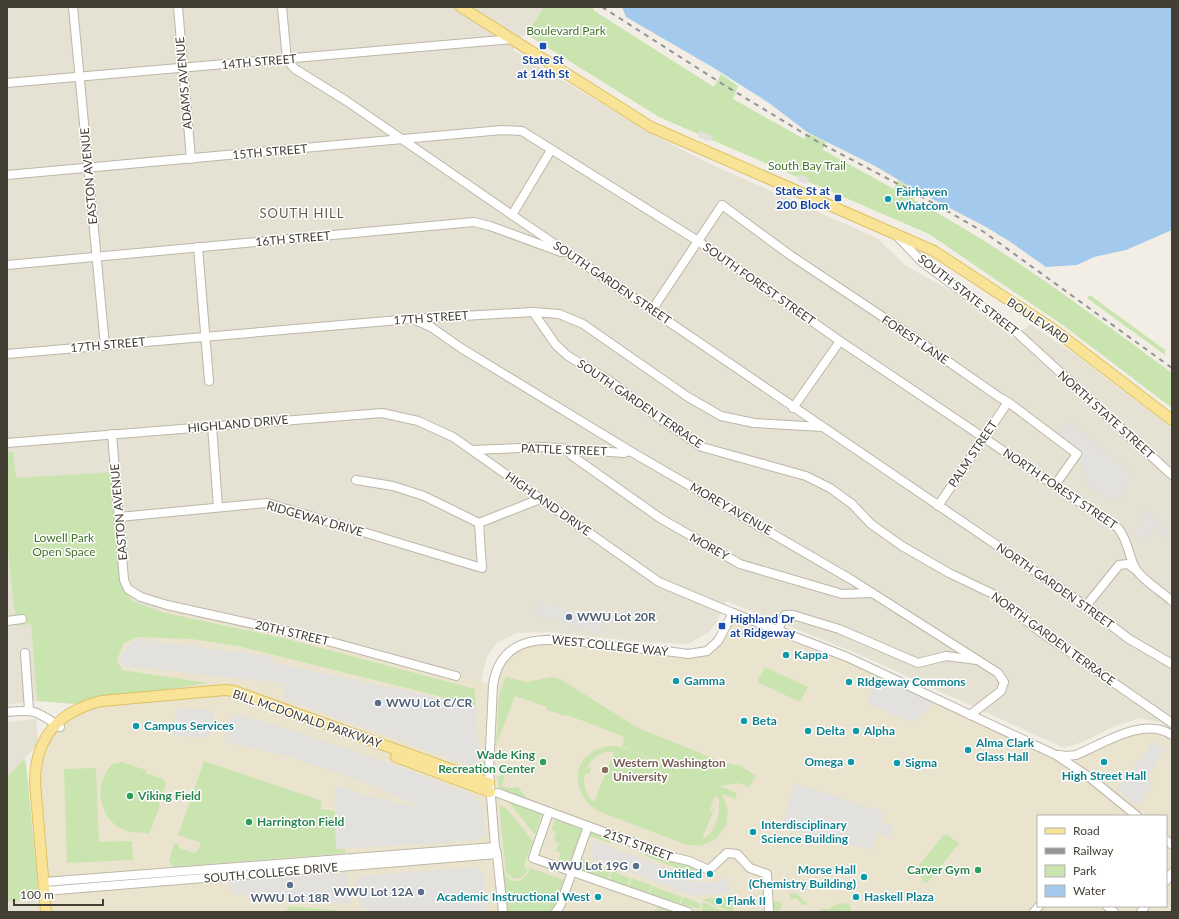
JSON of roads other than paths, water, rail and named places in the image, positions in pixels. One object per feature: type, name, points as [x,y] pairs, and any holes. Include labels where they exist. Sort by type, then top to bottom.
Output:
[{"type":"main road","name":"BOULEVARD","points":[[461,7],[651,127],[934,251],[1053,329],[1172,420]]},
{"type":"main road","name":"BILL MCDONALD PARKWAY","points":[[52,912],[47,886],[35,772],[40,750],[57,726],[76,709],[101,701],[225,690],[234,692],[492,789]]},
{"type":"main road","name":"BILL MCDONALD PARKWAY","points":[[46,912],[47,886]]},
{"type":"street","name":"EASTON AVENUE","points":[[74,7],[105,346]]},
{"type":"street","name":"ADAMS AVENUE","points":[[178,7],[191,158]]},
{"type":"street","points":[[282,7],[287,60]]},
{"type":"street","name":"14TH STREET","points":[[7,83],[184,69],[512,39]]},
{"type":"street","name":"SOUTH GARDEN STREET","points":[[287,60],[295,70],[345,100],[403,139],[512,216],[652,310],[793,408],[825,427],[938,506]]},
{"type":"street","name":"15TH STREET","points":[[7,175],[502,130],[522,131],[531,137]]},
{"type":"street","name":"SOUTH FOREST STREET","points":[[531,137],[698,241],[840,341],[984,438]]},
{"type":"street","points":[[512,216],[551,150]]},
{"type":"street","name":"FOREST LANE","points":[[698,241],[722,205],[796,259],[1008,402],[1077,454],[1055,485]]},
{"type":"street","name":"16TH STREET","points":[[7,265],[474,222],[490,226],[573,257]]},
{"type":"street","name":"SOUTH STATE STREET","points":[[896,235],[922,262],[1014,330],[1041,355]]},
{"type":"street","points":[[652,310],[698,241]]},
{"type":"street","points":[[198,247],[209,381]]},
{"type":"street","name":"17TH STREET","points":[[7,354],[412,319],[533,312],[559,314],[583,324],[688,397],[721,416],[754,423],[825,427]]},
{"type":"street","name":"SOUTH GARDEN TERRACE","points":[[533,312],[556,345],[568,356],[607,379],[656,416],[702,447],[806,476],[830,488],[852,504],[871,524],[908,550]]},
{"type":"street","name":"MOREY AVENUE","points":[[412,319],[431,327],[460,348],[630,451],[873,593],[998,673],[1004,682],[1001,691],[970,715]]},
{"type":"street","points":[[793,408],[840,341]]},
{"type":"street","name":"NORTH STATE STREET","points":[[1041,355],[1172,475]]},
{"type":"street","name":"PALM STREET","points":[[938,506],[1008,402]]},
{"type":"street","name":"HIGHLAND DRIVE","points":[[7,443],[382,413],[412,420],[437,429],[472,450],[659,582],[847,657],[1056,755],[1085,774],[1136,815]]},
{"type":"street","points":[[212,426],[218,507]]},
{"type":"street","name":"EASTON AVENUE","points":[[112,434],[124,580],[128,589]]},
{"type":"street","name":"NORTH FOREST STREET","points":[[984,438],[1118,528],[1128,544],[1133,563],[1138,572],[1172,601]]},
{"type":"street","name":"PATTLE STREET","points":[[472,450],[543,447],[624,453],[630,451]]},
{"type":"street","name":"MOREY","points":[[568,450],[571,454],[609,483],[660,518],[740,564],[842,594],[873,593]]},
{"type":"street","points":[[356,480],[394,486],[424,496],[479,523],[540,498]]},
{"type":"street","name":"RIDGEWAY DRIVE","points":[[119,517],[268,503],[482,568],[479,523]]},
{"type":"street","name":"NORTH GARDEN STREET","points":[[938,506],[1086,606],[1129,639],[1172,664]]},
{"type":"street","points":[[1086,606],[1119,565],[1128,544]]},
{"type":"street","name":"NORTH GARDEN TERRACE","points":[[908,550],[993,594],[1042,633],[1172,722]]},
{"type":"street","points":[[1119,565],[1128,564],[1138,572]]},
{"type":"street","name":"20TH STREET","points":[[128,589],[140,597],[167,605],[313,637],[456,676]]},
{"type":"street","name":"WEST COLLEGE WAY","points":[[503,912],[496,850],[492,789],[494,678],[499,665],[513,649],[533,641],[554,639],[688,654],[707,650],[718,641],[734,613]]},
{"type":"street","points":[[778,630],[785,616],[794,615],[839,629],[918,663],[946,656],[979,660]]},
{"type":"street","points":[[7,621],[22,620]]},
{"type":"street","points":[[25,653],[29,710]]},
{"type":"street","points":[[7,712],[29,710],[39,713],[57,726]]},
{"type":"street","points":[[1056,755],[1072,756],[1136,729],[1157,730],[1172,735]]},
{"type":"street","points":[[1084,752],[1080,758],[1080,761],[1085,774]]},
{"type":"street","name":"21ST STREET","points":[[492,789],[576,822],[711,870],[727,853],[731,852],[742,858],[752,869],[767,874],[769,912]]},
{"type":"street","points":[[549,812],[533,858],[688,912]]},
{"type":"street","points":[[556,912],[588,826]]},
{"type":"street","name":"SOUTH COLLEGE DRIVE","points":[[47,886],[496,850]]},
{"type":"water","points":[[622,7],[1172,7],[1172,230],[1126,250],[1094,257],[1077,265],[1046,267],[986,227],[919,192],[875,166],[807,132],[769,103],[714,68],[626,17]]},
{"type":"railway","points":[[602,7],[724,85],[818,142],[917,194],[984,232],[1172,368]]},
{"type":"place","name":"State St at 14th St","points":[[543,46]]},
{"type":"place","name":"State St at 200 Block","points":[[838,198]]},
{"type":"place","name":"Fairhaven Whatcom","points":[[888,199]]},
{"type":"place","name":"WWU Lot 20R","points":[[569,617]]},
{"type":"place","name":"Highland Dr at Ridgeway","points":[[722,626]]},
{"type":"place","name":"Kappa","points":[[786,655]]},
{"type":"place","name":"Gamma","points":[[676,681]]},
{"type":"place","name":"RIdgeway Commons","points":[[849,682]]},
{"type":"place","name":"WWU Lot C/CR","points":[[378,703]]},
{"type":"place","name":"Beta","points":[[744,721]]},
{"type":"place","name":"Campus Services","points":[[136,726]]},
{"type":"place","name":"Delta","points":[[808,731]]},
{"type":"place","name":"Alpha","points":[[856,731]]},
{"type":"place","name":"Alma Clark Glass Hall","points":[[968,750]]},
{"type":"place","name":"Wade King Recreation Center","points":[[543,762]]},
{"type":"place","name":"Omega","points":[[851,762]]},
{"type":"place","name":"High Street Hall","points":[[1104,762]]},
{"type":"place","name":"Sigma","points":[[897,763]]},
{"type":"place","name":"Western Washington University","points":[[605,770]]},
{"type":"place","name":"Viking Field","points":[[130,796]]},
{"type":"place","name":"Harrington Field","points":[[249,822]]},
{"type":"place","name":"Interdisciplinary Science Building","points":[[753,832]]},
{"type":"place","name":"WWU Lot 19G","points":[[636,866]]},
{"type":"place","name":"Carver Gym","points":[[978,870]]},
{"type":"place","name":"Untitled","points":[[710,874]]},
{"type":"place","name":"Morse Hall (Chemistry Building)","points":[[864,877]]},
{"type":"place","name":"WWU Lot 18R","points":[[290,885]]},
{"type":"place","name":"WWU Lot 12A","points":[[421,892]]},
{"type":"place","name":"Academic Instructional West","points":[[598,897]]},
{"type":"place","name":"Haskell Plaza","points":[[856,897]]},
{"type":"place","name":"Flank II","points":[[719,901]]},
{"type":"district","name":"SOUTH HILL","points":[[302,213]]},
{"type":"park label","name":"Boulevard Park","points":[[566,31]]},
{"type":"park label","name":"South Bay Trail","points":[[807,166]]},
{"type":"park label","name":"Lowell Park Open Space","points":[[64,545]]}]
